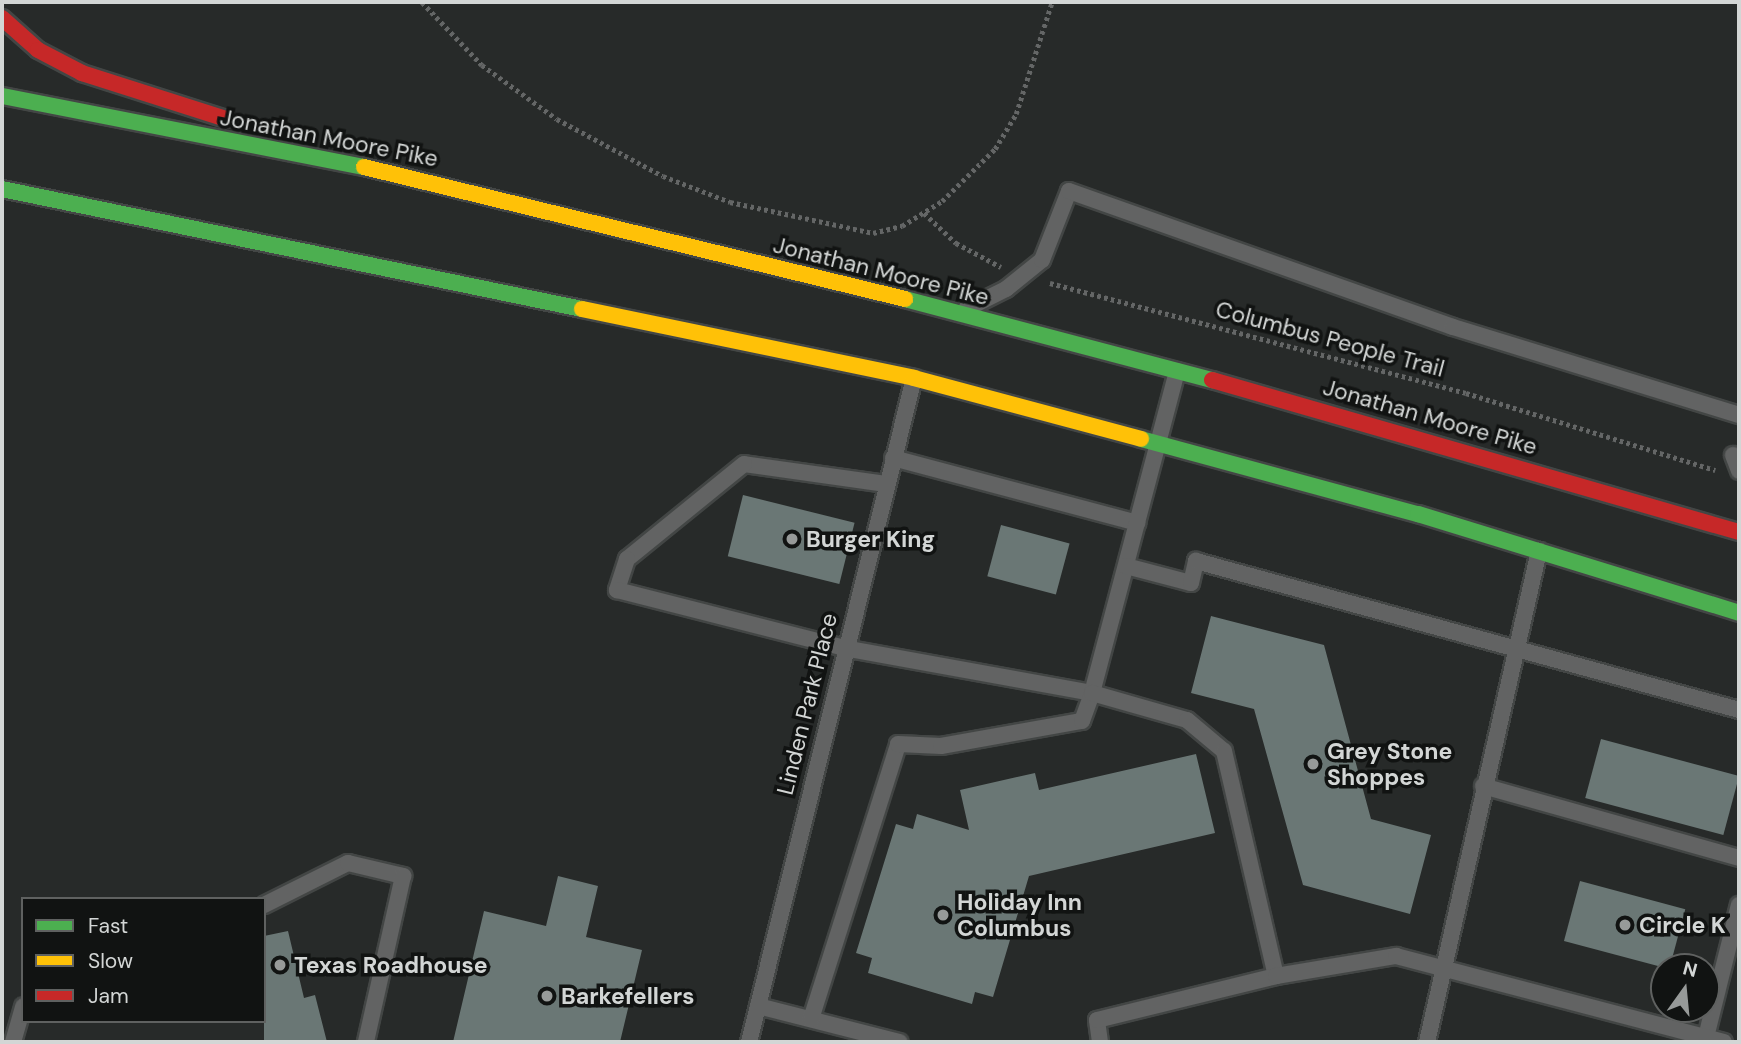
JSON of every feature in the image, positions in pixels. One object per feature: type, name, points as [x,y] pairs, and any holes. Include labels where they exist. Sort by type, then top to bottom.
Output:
[{"type":"highway","points":[[2,18],[38,50],[82,73],[412,177]]},
{"type":"highway","name":"Jonathan Moore Pike","points":[[2,96],[412,177],[958,313],[1440,441],[1739,532]]},
{"type":"highway","points":[[2,189],[914,378],[1539,551],[1739,613]]},
{"type":"highway","points":[[2,208],[88,206]]},
{"type":"lane","points":[[958,313],[1025,275],[1042,260],[1069,191],[1453,327],[1739,415]]},
{"type":"lane","points":[[811,1019],[898,744],[941,746],[1082,721],[1092,693],[1177,371]]},
{"type":"lane","name":"Linden Park Place","points":[[749,1042],[844,648],[914,378]]},
{"type":"lane","points":[[1733,455],[1733,472]]},
{"type":"lane","points":[[893,458],[1138,523]]},
{"type":"lane","points":[[886,484],[744,464],[627,559],[617,590],[844,648],[1092,693],[1187,719],[1224,751],[1276,975]]},
{"type":"lane","points":[[1427,1042],[1440,995],[1440,964],[1539,551]]},
{"type":"lane","points":[[1126,566],[1191,583],[1196,561],[1739,710]]},
{"type":"lane","points":[[1483,786],[1739,858]]},
{"type":"lane","points":[[266,904],[348,863],[403,876],[366,1042]]},
{"type":"lane","points":[[1706,1037],[1739,905]]},
{"type":"lane","points":[[1100,1042],[1097,1020],[1276,975],[1396,956],[1440,964],[1724,1042]]},
{"type":"lane","points":[[758,1006],[899,1042]]},
{"type":"lane","points":[[13,1042],[21,1013]]},
{"type":"path","points":[[422,2],[482,65],[525,96],[663,176],[730,202],[835,229],[873,233],[924,212],[995,149],[1016,114],[1052,2]]},
{"type":"path","name":"Columbus People Trail","points":[[924,212],[956,243],[1025,275],[1466,393],[1733,472]]},
{"type":"building","name":"Burger King","points":[[743,495],[855,523],[839,584],[728,556]]},
{"type":"building","points":[[1001,525],[1070,543],[1056,595],[987,576]]},
{"type":"building","name":"Grey Stone Shoppes","points":[[1211,616],[1324,645],[1371,819],[1431,835],[1410,914],[1303,885],[1254,709],[1191,693]]},
{"type":"building","points":[[1601,739],[1739,776],[1723,835],[1585,798]]},
{"type":"building","name":"Holiday Inn Columbus","points":[[1196,754],[1215,833],[1029,876],[993,997],[975,992],[972,1004],[868,973],[872,958],[856,953],[896,824],[913,829],[917,814],[969,830],[960,790],[1035,773],[1039,790]]},
{"type":"building","name":"Barkefellers","points":[[558,876],[598,886],[586,937],[642,950],[620,1042],[453,1042],[484,911],[546,926]]},
{"type":"building","name":"Circle K","points":[[1580,881],[1685,909],[1674,953],[1650,953],[1650,964],[1564,941]]},
{"type":"building","name":"Texas Roadhouse","points":[[288,931],[304,998],[315,995],[327,1042],[264,1042],[266,936]]},
{"type":"traffic: fast","points":[[2,96],[364,167]]},
{"type":"traffic: fast","points":[[2,189],[582,309]]},
{"type":"traffic: fast","points":[[905,299],[1212,380]]},
{"type":"traffic: fast","points":[[1141,439],[1418,514],[1739,613]]},
{"type":"traffic: slow","points":[[364,167],[905,299]]},
{"type":"traffic: slow","points":[[582,309],[914,378],[1141,439]]},
{"type":"traffic: jam","points":[[2,18],[38,50],[82,73],[226,119]]},
{"type":"traffic: jam","points":[[1212,380],[1739,532]]},
{"type":"place","name":"Burger King","points":[[792,539]]},
{"type":"place","name":"Grey Stone Shoppes","points":[[1313,764]]},
{"type":"place","name":"Holiday Inn Columbus","points":[[943,915]]},
{"type":"place","name":"Circle K","points":[[1625,925]]},
{"type":"place","name":"Texas Roadhouse","points":[[280,965]]},
{"type":"place","name":"Barkefellers","points":[[547,996]]}]
